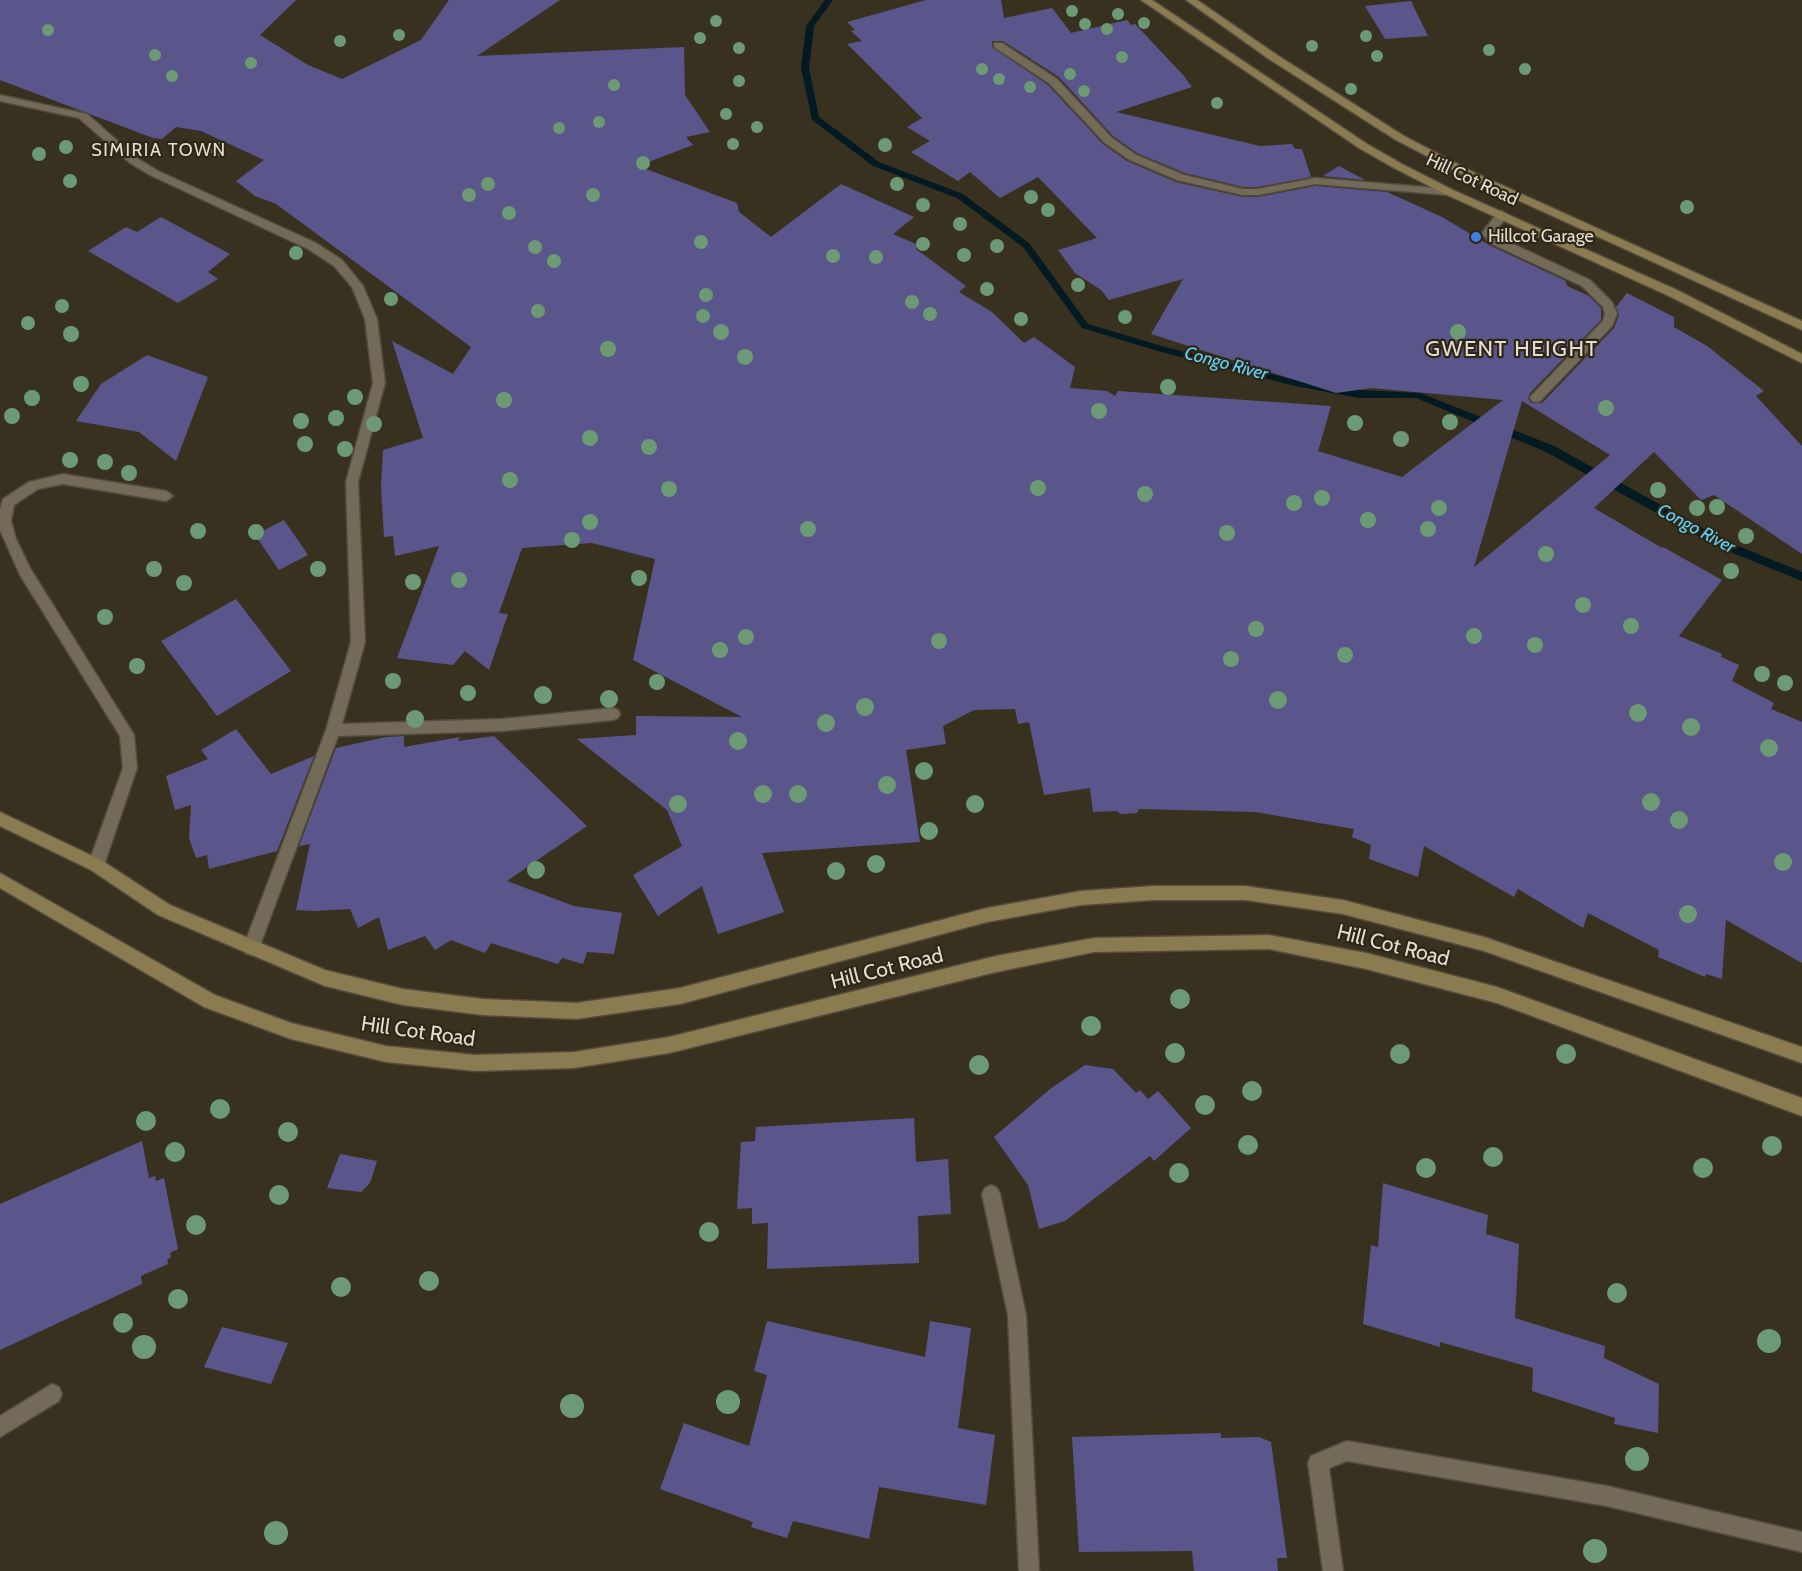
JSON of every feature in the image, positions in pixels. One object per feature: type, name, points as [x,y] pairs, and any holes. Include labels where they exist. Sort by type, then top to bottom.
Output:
[{"type":"main road","name":"Hill Cot Road","points":[[1146,0],[1363,146],[1449,192],[1664,288],[1802,359]]},
{"type":"main road","name":"Hill Cot Road","points":[[1191,0],[1348,106],[1410,143],[1469,174],[1802,326]]},
{"type":"main road","name":"Hill Cot Road","points":[[0,819],[96,865],[164,910],[325,978],[403,997],[483,1007],[576,1011],[680,996],[976,918],[1081,898],[1154,893],[1245,893],[1343,907],[1484,944],[1802,1055]]},
{"type":"main road","name":"Hill Cot Road","points":[[0,880],[210,1001],[291,1031],[386,1054],[476,1063],[574,1060],[669,1045],[996,964],[1094,945],[1269,942],[1366,961],[1497,995],[1802,1107]]},
{"type":"street","points":[[998,45],[1053,81],[1108,140],[1132,157],[1181,178],[1243,192],[1258,192],[1315,181],[1335,181],[1449,192]]},
{"type":"street","points":[[0,98],[83,116],[134,161],[154,173],[312,246],[338,263],[357,286],[371,319],[380,383],[352,482],[358,642],[333,730],[251,948]]},
{"type":"street","points":[[1502,215],[1488,232],[1494,240],[1586,283],[1608,305],[1611,314],[1608,323],[1536,398]]},
{"type":"street","points":[[96,865],[130,768],[127,735],[25,571],[9,539],[4,521],[8,502],[34,485],[63,479],[166,496]]},
{"type":"street","points":[[333,730],[502,725],[613,714]]},
{"type":"street","points":[[991,1194],[1017,1315],[1029,1571]]},
{"type":"street","points":[[0,1427],[52,1394]]},
{"type":"street","points":[[1333,1571],[1317,1463],[1347,1451],[1607,1496],[1802,1542]]},
{"type":"building","points":[[0,0],[296,0],[260,35],[308,65],[342,79],[421,40],[449,0],[560,0],[477,56],[684,47],[685,95],[710,132],[686,137],[693,145],[638,166],[737,203],[739,212],[771,237],[841,184],[914,217],[893,234],[918,245],[916,249],[966,286],[959,292],[992,312],[1024,343],[1034,337],[1075,367],[1070,388],[1107,391],[1115,396],[1118,391],[1331,406],[1318,451],[1402,477],[1503,400],[1371,388],[1336,393],[1151,334],[1183,279],[1109,300],[1101,290],[1075,273],[1058,250],[1097,238],[1038,177],[1000,198],[970,172],[958,181],[911,152],[930,141],[907,127],[922,118],[847,44],[862,41],[851,31],[855,30],[847,22],[926,0],[1001,0],[1004,18],[1052,8],[1071,33],[1127,20],[1131,25],[1135,24],[1192,87],[1116,112],[1260,146],[1292,144],[1295,149],[1302,149],[1311,177],[1258,187],[1243,187],[1185,173],[1137,153],[1113,136],[1059,77],[1003,41],[992,41],[992,47],[1048,85],[1103,144],[1127,161],[1176,182],[1243,197],[1258,197],[1315,186],[1387,192],[1442,217],[1489,245],[1566,281],[1567,286],[1589,296],[1601,308],[1601,320],[1530,393],[1528,399],[1531,403],[1542,403],[1614,328],[1619,315],[1616,307],[1627,293],[1674,317],[1674,327],[1707,346],[1764,391],[1756,396],[1802,446],[1802,554],[1714,495],[1701,500],[1654,452],[1594,508],[1722,580],[1679,636],[1722,654],[1721,657],[1739,665],[1732,681],[1774,703],[1771,709],[1802,722],[1802,963],[1726,920],[1722,979],[1706,974],[1705,977],[1658,957],[1659,950],[1588,913],[1583,928],[1518,889],[1514,897],[1424,846],[1418,877],[1369,859],[1371,845],[1352,837],[1354,829],[1255,812],[1139,809],[1137,813],[1093,812],[1090,788],[1044,795],[1029,722],[1018,724],[1015,709],[974,710],[943,726],[946,744],[906,750],[920,842],[762,853],[784,912],[718,934],[702,886],[658,916],[633,875],[682,846],[667,810],[577,739],[636,735],[636,716],[742,717],[633,660],[655,559],[592,543],[522,548],[499,613],[508,614],[489,670],[465,651],[453,665],[397,658],[439,546],[395,556],[393,536],[384,537],[381,487],[383,450],[423,438],[392,341],[453,374],[471,347],[276,204],[255,196],[236,181],[264,160],[201,131],[176,127],[162,139],[153,138],[0,80]],"holes":[[[1522,401],[1610,455],[1474,567]]]},
{"type":"building","points":[[1411,1],[1428,36],[1385,39],[1365,6]]},
{"type":"building","points":[[1339,166],[1365,180],[1323,176]]},
{"type":"building","points":[[161,217],[230,254],[208,272],[218,279],[178,303],[88,251],[126,227],[137,232]]},
{"type":"building","points":[[147,355],[208,377],[176,461],[139,432],[76,421],[101,384]]},
{"type":"building","points":[[284,520],[308,555],[279,570],[255,535]]},
{"type":"building","points":[[236,599],[291,671],[217,716],[161,641]]},
{"type":"building","points":[[236,729],[271,774],[314,756],[277,851],[209,869],[207,855],[196,858],[189,838],[191,805],[175,810],[166,776],[208,759],[201,750]]},
{"type":"building","points":[[404,736],[404,747],[460,737],[458,741],[494,736],[587,826],[507,881],[574,906],[622,913],[614,954],[587,952],[583,964],[562,958],[558,964],[491,943],[485,953],[451,940],[435,950],[425,936],[388,950],[379,917],[358,928],[350,909],[296,910],[310,844],[299,846],[336,748],[386,737]]},
{"type":"building","points":[[1085,1065],[1113,1069],[1136,1093],[1140,1090],[1148,1099],[1158,1091],[1191,1128],[1154,1161],[1150,1156],[1065,1221],[1039,1229],[1028,1185],[994,1137],[1050,1089]]},
{"type":"building","points":[[914,1118],[916,1162],[948,1159],[951,1214],[918,1216],[919,1263],[767,1269],[768,1223],[752,1224],[752,1208],[737,1209],[741,1142],[755,1141],[756,1127]]},
{"type":"building","points":[[142,1141],[149,1178],[155,1176],[156,1181],[164,1178],[178,1249],[170,1253],[168,1264],[141,1276],[142,1284],[0,1350],[0,1204]]},
{"type":"building","points":[[340,1154],[377,1161],[370,1183],[361,1192],[327,1188]]},
{"type":"building","points":[[1383,1183],[1488,1215],[1486,1234],[1519,1244],[1515,1318],[1605,1346],[1604,1358],[1659,1384],[1658,1433],[1614,1424],[1615,1418],[1532,1391],[1533,1368],[1440,1342],[1440,1347],[1363,1324],[1371,1245],[1378,1247]]},
{"type":"building","points":[[767,1321],[925,1357],[930,1321],[971,1328],[958,1428],[995,1435],[986,1505],[879,1487],[869,1539],[793,1521],[787,1538],[751,1527],[753,1522],[660,1489],[684,1423],[749,1446],[767,1375],[754,1371]]},
{"type":"building","points":[[222,1327],[288,1343],[271,1384],[204,1367]]},
{"type":"building","points":[[1221,1433],[1221,1438],[1259,1437],[1271,1442],[1287,1558],[1277,1558],[1278,1571],[1194,1571],[1192,1551],[1079,1552],[1072,1437]]},
{"type":"waterway","name":"Congo River","points":[[829,0],[810,26],[805,68],[815,118],[876,164],[960,196],[1026,245],[1085,326],[1161,349],[1295,383],[1359,394],[1417,395],[1550,449],[1722,544],[1802,577]]},
{"type":"place","name":"Hillcot Garage","points":[[1476,237]]},
{"type":"district","name":"SIMIRIA TOWN","points":[[159,151]]},
{"type":"district","name":"GWENT HEIGHT","points":[[1512,350]]}]
